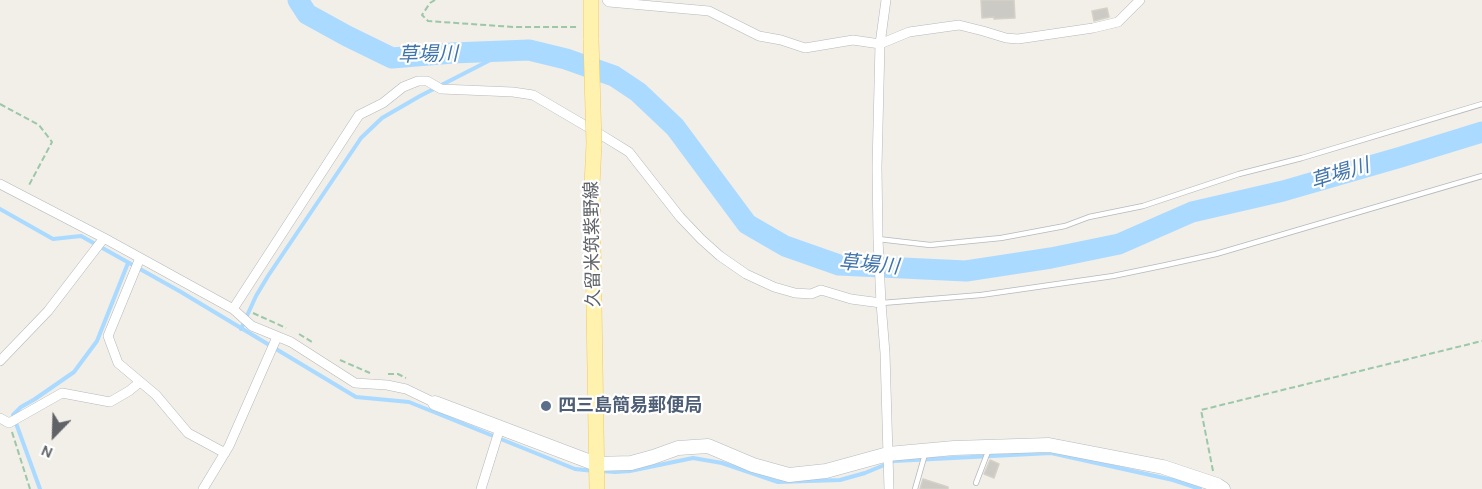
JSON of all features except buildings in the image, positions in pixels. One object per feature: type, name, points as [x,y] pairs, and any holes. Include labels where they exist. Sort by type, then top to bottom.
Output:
[{"type":"main road","name":"久留米筑紫野線","points":[[591,0],[597,489]]},
{"type":"street","points":[[608,0],[609,2],[709,11],[759,36],[805,48],[853,40],[880,44],[909,32],[959,25],[1018,39],[1118,22],[1140,0]]},
{"type":"street","points":[[886,0],[880,44],[878,241],[885,353],[889,489]]},
{"type":"street","points":[[232,309],[359,115],[383,104],[403,87],[418,81],[427,81],[441,89],[533,95],[629,152],[680,217],[701,239],[746,274],[774,287],[795,293],[811,294],[821,290],[851,299],[881,300]]},
{"type":"street","points":[[0,184],[232,309],[252,326],[291,342],[355,383],[406,389],[435,403],[596,464],[631,463],[678,448],[708,446],[753,465],[789,475],[826,471],[888,454],[926,450],[1049,445],[1163,467],[1220,487]]},
{"type":"street","points":[[0,361],[48,311],[104,238]]},
{"type":"street","points":[[140,258],[108,336],[118,363],[156,395],[188,433],[225,453]]},
{"type":"street","points":[[203,489],[230,446],[277,337]]},
{"type":"street","points":[[0,418],[9,423],[62,393],[110,402],[140,382]]},
{"type":"street","points":[[481,489],[500,428]]},
{"type":"lane","points":[[878,241],[930,245],[1001,238],[1065,226],[1089,217],[1143,206],[1239,174],[1313,155],[1482,104]]},
{"type":"lane","points":[[881,300],[981,295],[1134,272],[1216,254],[1482,177]]},
{"type":"lane","points":[[976,483],[989,447]]},
{"type":"lane","points":[[915,489],[926,450]]},
{"type":"path","points":[[435,0],[430,3],[422,15],[428,21],[591,34]]},
{"type":"path","points":[[0,104],[39,125],[52,142],[27,186]]},
{"type":"path","points":[[232,309],[256,313],[288,329]]},
{"type":"path","points":[[297,333],[314,344]]},
{"type":"path","points":[[1220,487],[1201,410],[1482,341]]},
{"type":"path","points":[[332,357],[371,373]]},
{"type":"path","points":[[380,374],[398,374],[408,379]]},
{"type":"path","points":[[9,423],[30,489]]},
{"type":"waterway","name":"草場川","points":[[298,0],[307,14],[392,58],[529,50],[566,59],[614,76],[638,92],[675,127],[747,224],[785,246],[839,265],[966,271],[1051,258],[1119,244],[1192,212],[1283,191],[1482,132]]},
{"type":"waterway","points":[[241,329],[268,276],[361,138],[382,118],[506,52]]},
{"type":"waterway","points":[[0,209],[53,239],[81,236],[181,292],[356,397],[409,402],[575,469],[594,471]]},
{"type":"waterway","points":[[40,489],[13,415],[21,407],[74,372],[97,341],[128,263]]},
{"type":"waterway","points":[[601,471],[630,471],[693,458],[722,463],[778,482],[840,480],[894,461],[1051,453],[1173,480],[1200,489]]},
{"type":"place","name":"四三島簡易郵便局","points":[[546,406]]}]
